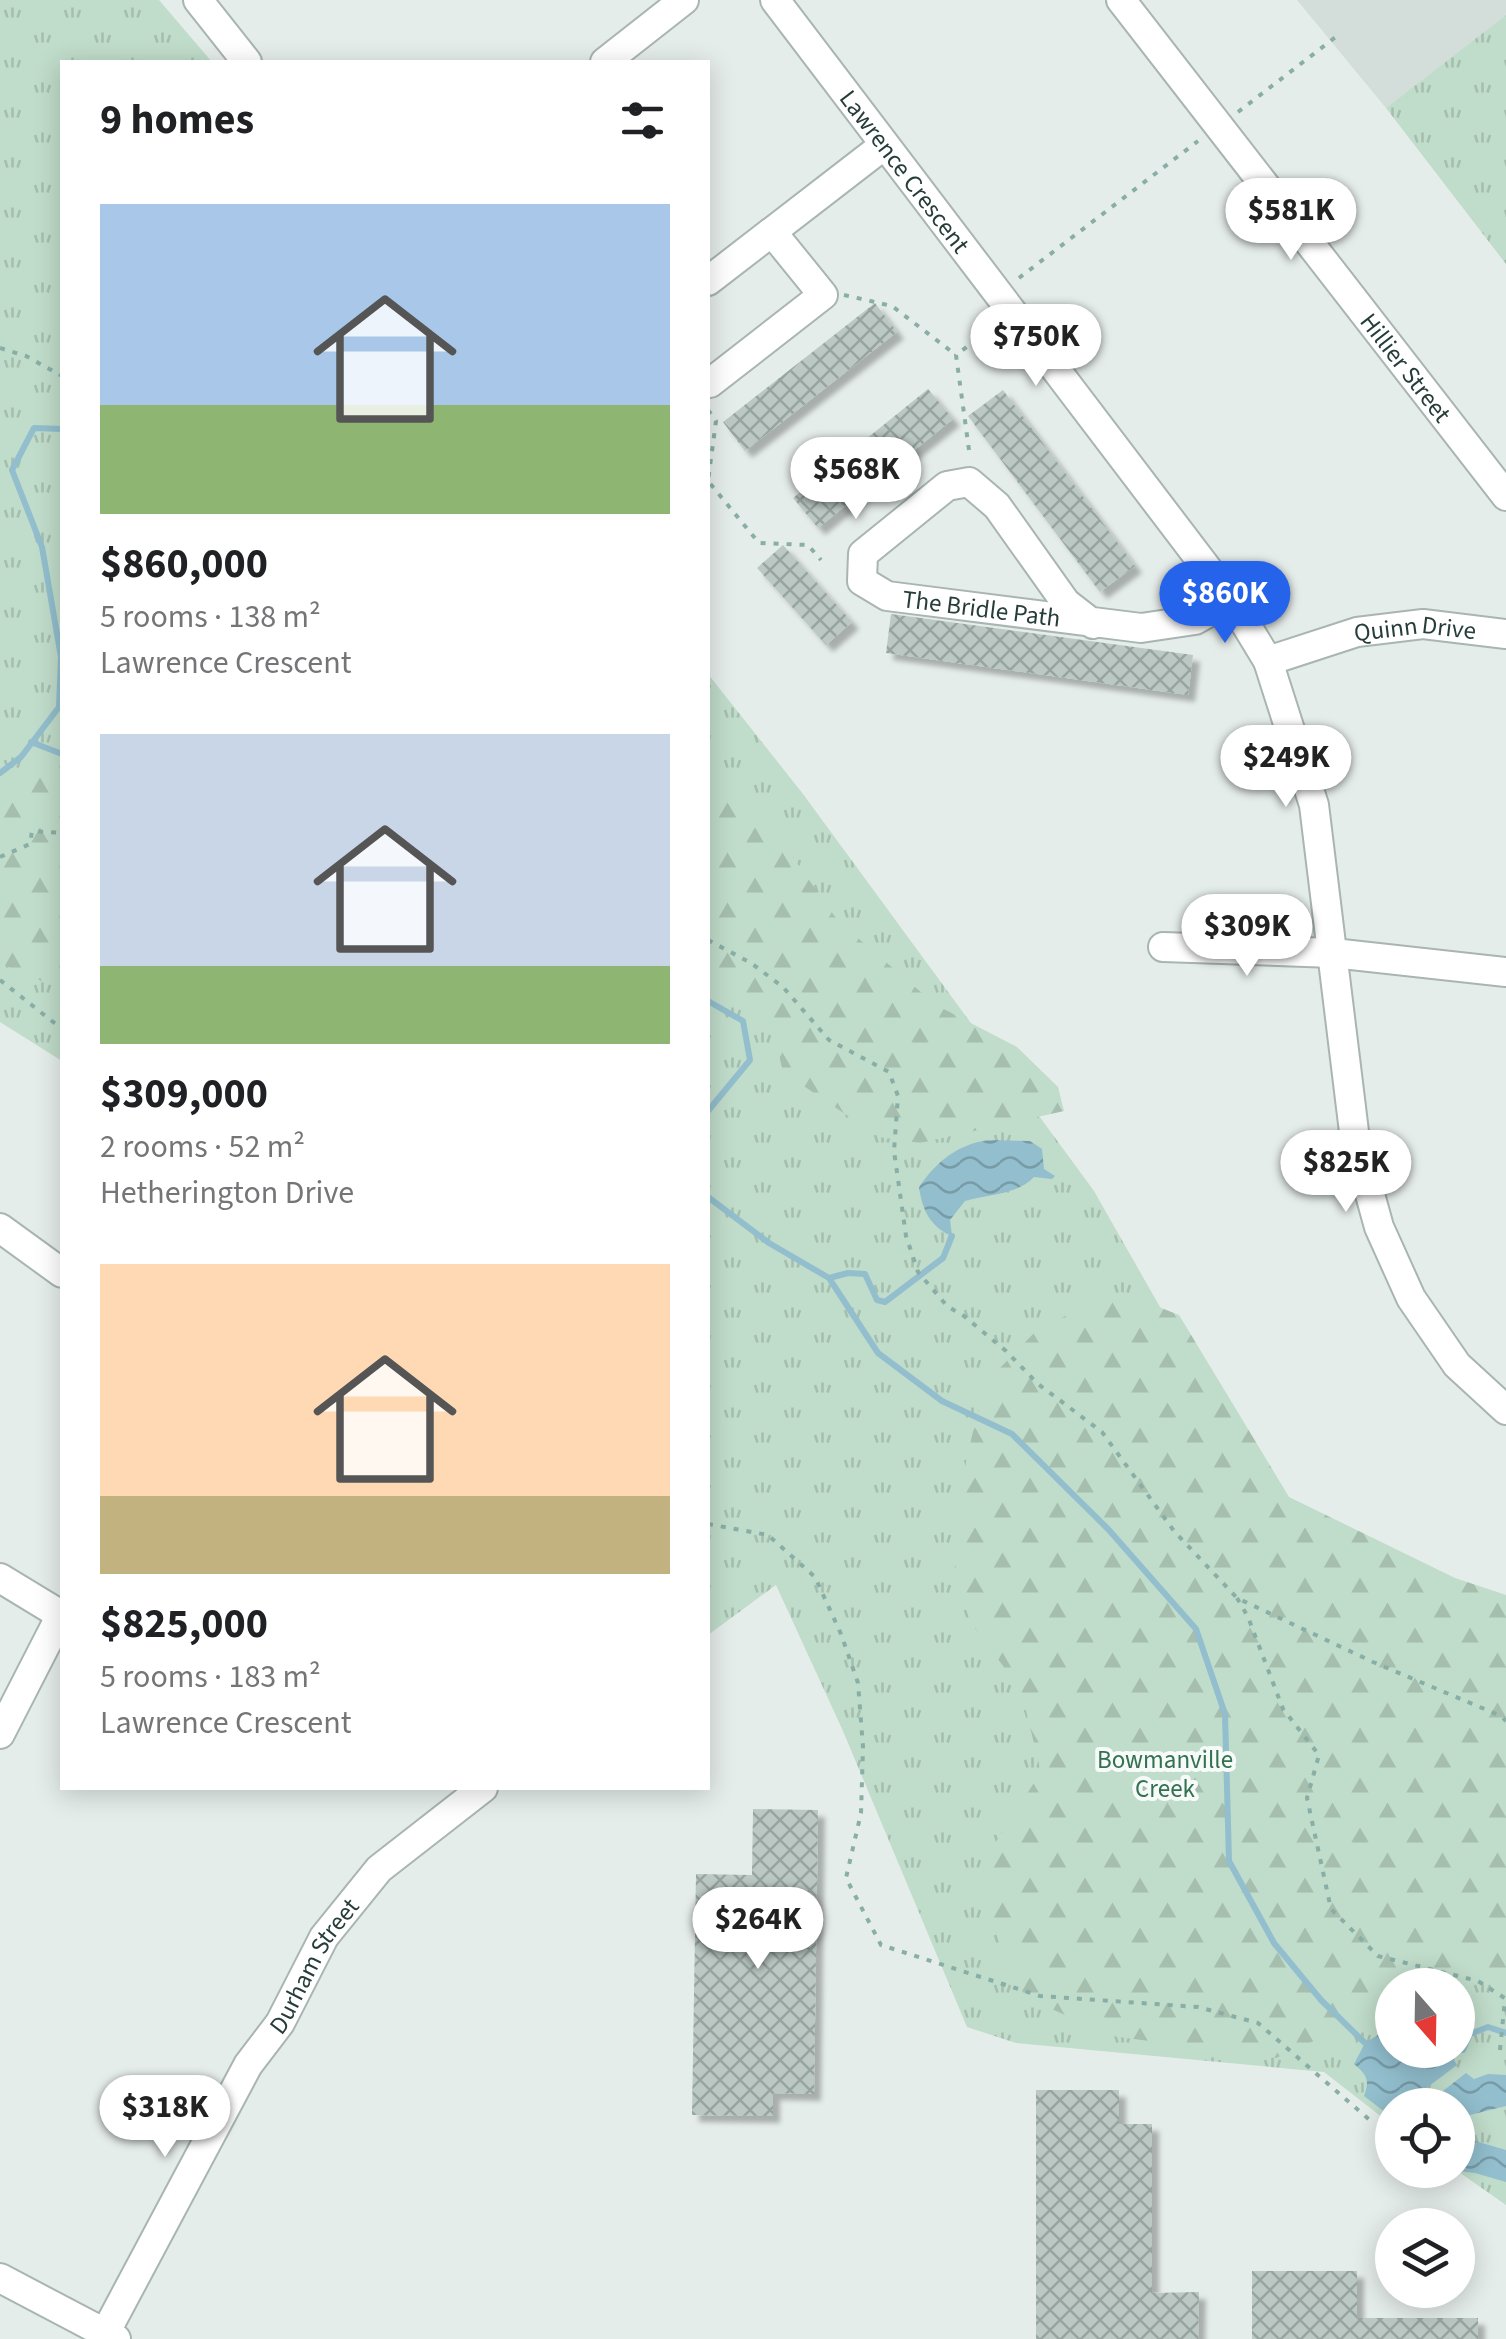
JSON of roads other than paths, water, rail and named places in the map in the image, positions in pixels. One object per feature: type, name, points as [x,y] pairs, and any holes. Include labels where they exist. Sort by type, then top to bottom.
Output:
[{"type":"street","points":[[198,0],[246,60]]},
{"type":"street","points":[[607,60],[684,0]]},
{"type":"street","name":"Lawrence Crescent","points":[[776,0],[1231,600],[1268,661],[1314,804],[1355,1140],[1379,1227],[1411,1298],[1456,1364],[1506,1410]]},
{"type":"street","name":"Hillier Street","points":[[1122,0],[1506,496]]},
{"type":"street","points":[[710,279],[883,146]]},
{"type":"street","points":[[710,383],[823,295],[772,232]]},
{"type":"street","name":"The Bridle Path","points":[[1093,624],[1066,603],[998,506],[969,482],[947,486],[863,554],[862,581],[887,596],[1093,624],[1142,628],[1196,620],[1231,600]]},
{"type":"street","name":"Quinn Drive","points":[[1268,661],[1358,632],[1423,624],[1506,634]]},
{"type":"street","points":[[1163,946],[1333,953],[1506,972]]},
{"type":"street","points":[[0,1228],[60,1272]]},
{"type":"street","points":[[0,1578],[60,1613]]},
{"type":"street","points":[[0,1734],[60,1618]]},
{"type":"street","name":"Durham Street","points":[[108,2337],[248,2065],[280,2022],[324,1937],[379,1869],[480,1790]]},
{"type":"street","points":[[0,2278],[108,2337]]},
{"type":"water","points":[[989,1140],[1030,1141],[1042,1149],[1044,1169],[1055,1176],[1034,1177],[1011,1191],[965,1201],[950,1220],[952,1236],[928,1216],[919,1187],[949,1155]]},
{"type":"water","points":[[1375,2037],[1375,2068],[1453,2068],[1427,2088],[1375,2088],[1375,2104],[1364,2096],[1366,2078],[1354,2064],[1365,2043]]},
{"type":"water","points":[[1466,2073],[1474,2079],[1488,2074],[1506,2075],[1506,2106],[1475,2114],[1475,2088],[1447,2088]]},
{"type":"water","points":[[1475,2141],[1506,2150],[1506,2182],[1475,2173]]},
{"type":"waterway","name":"Bowmanville Creek","points":[[60,429],[34,428],[12,470],[42,547],[60,651]]},
{"type":"waterway","name":"Bowmanville Creek","points":[[0,773],[21,757],[59,707],[60,682]]},
{"type":"waterway","name":"Bowmanville Creek","points":[[31,742],[60,753]]},
{"type":"waterway","name":"Bowmanville Creek","points":[[710,1002],[743,1021],[750,1060],[710,1109]]},
{"type":"waterway","name":"Bowmanville Creek","points":[[710,1199],[769,1243],[829,1278],[878,1353],[942,1401],[1012,1434],[1108,1529],[1196,1629],[1225,1714],[1229,1861],[1274,1943],[1321,2000],[1365,2043]]},
{"type":"waterway","points":[[829,1278],[865,1274],[877,1300],[885,1302],[943,1258],[952,1236]]},
{"type":"waterway","points":[[1475,2032],[1488,2027],[1506,2033]]}]
